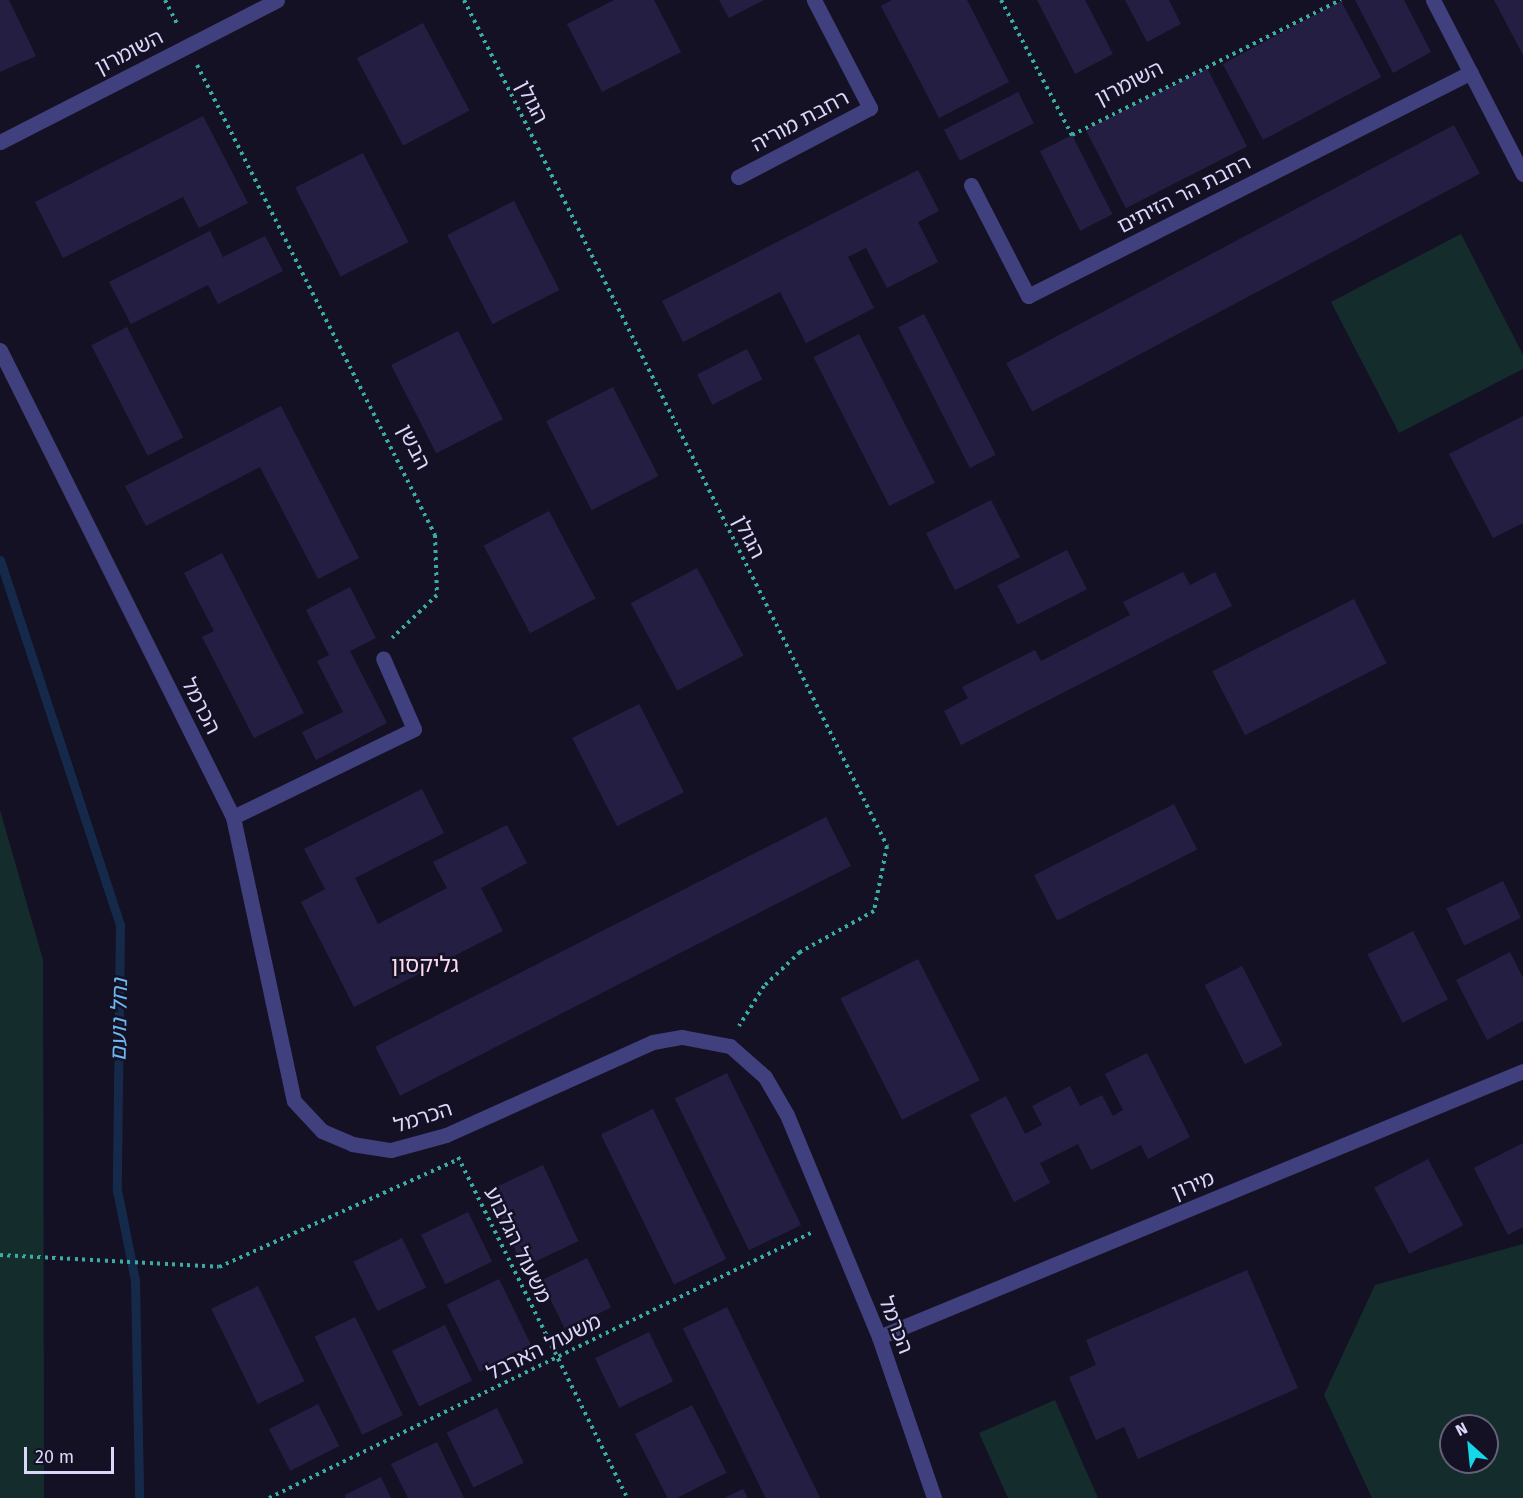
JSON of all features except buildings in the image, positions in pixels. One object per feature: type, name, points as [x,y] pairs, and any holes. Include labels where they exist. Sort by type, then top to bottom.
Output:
[{"type":"street","name":"השומרון","points":[[0,142],[278,0]]},
{"type":"street","name":"רחבת מוריה","points":[[738,177],[870,108],[814,0]]},
{"type":"street","points":[[1433,0],[1523,174]]},
{"type":"street","name":"רחבת הר הזיתים","points":[[971,185],[1028,296],[1471,72]]},
{"type":"street","name":"הכרמל","points":[[0,350],[233,817],[294,1101],[322,1131],[352,1144],[391,1150],[446,1135],[653,1042],[682,1037],[730,1046],[765,1077],[831,1222],[879,1337],[934,1498]]},
{"type":"street","points":[[233,817],[414,729],[383,658]]},
{"type":"street","name":"מירון","points":[[879,1337],[1523,1071]]},
{"type":"path","name":"הבשן","points":[[165,0],[435,535],[437,595],[395,632],[383,658]]},
{"type":"path","name":"הגולן","points":[[464,0],[887,846],[874,911],[800,952],[764,986],[730,1046]]},
{"type":"path","name":"השומרון","points":[[1001,0],[1072,135],[1341,0]]},
{"type":"path","name":"משעול הגלבוע","points":[[446,1135],[627,1498]]},
{"type":"path","points":[[0,1255],[219,1267],[459,1159]]},
{"type":"path","name":"משעול הארבל","points":[[269,1498],[831,1222]]},
{"type":"green space","points":[[1461,234],[1523,355],[1523,369],[1399,433],[1331,302]]},
{"type":"green space","points":[[0,810],[43,960],[44,1498],[0,1498]]},
{"type":"green space","points":[[1523,1244],[1523,1498],[1372,1498],[1324,1395],[1375,1285]]},
{"type":"green space","points":[[1055,1400],[1098,1498],[1008,1498],[979,1433]]},
{"type":"waterway","name":"נחל נועם","points":[[0,560],[120,926],[117,1190],[135,1280],[139,1498]]},
{"type":"district","name":"גליקסון","points":[[425,965]]}]
